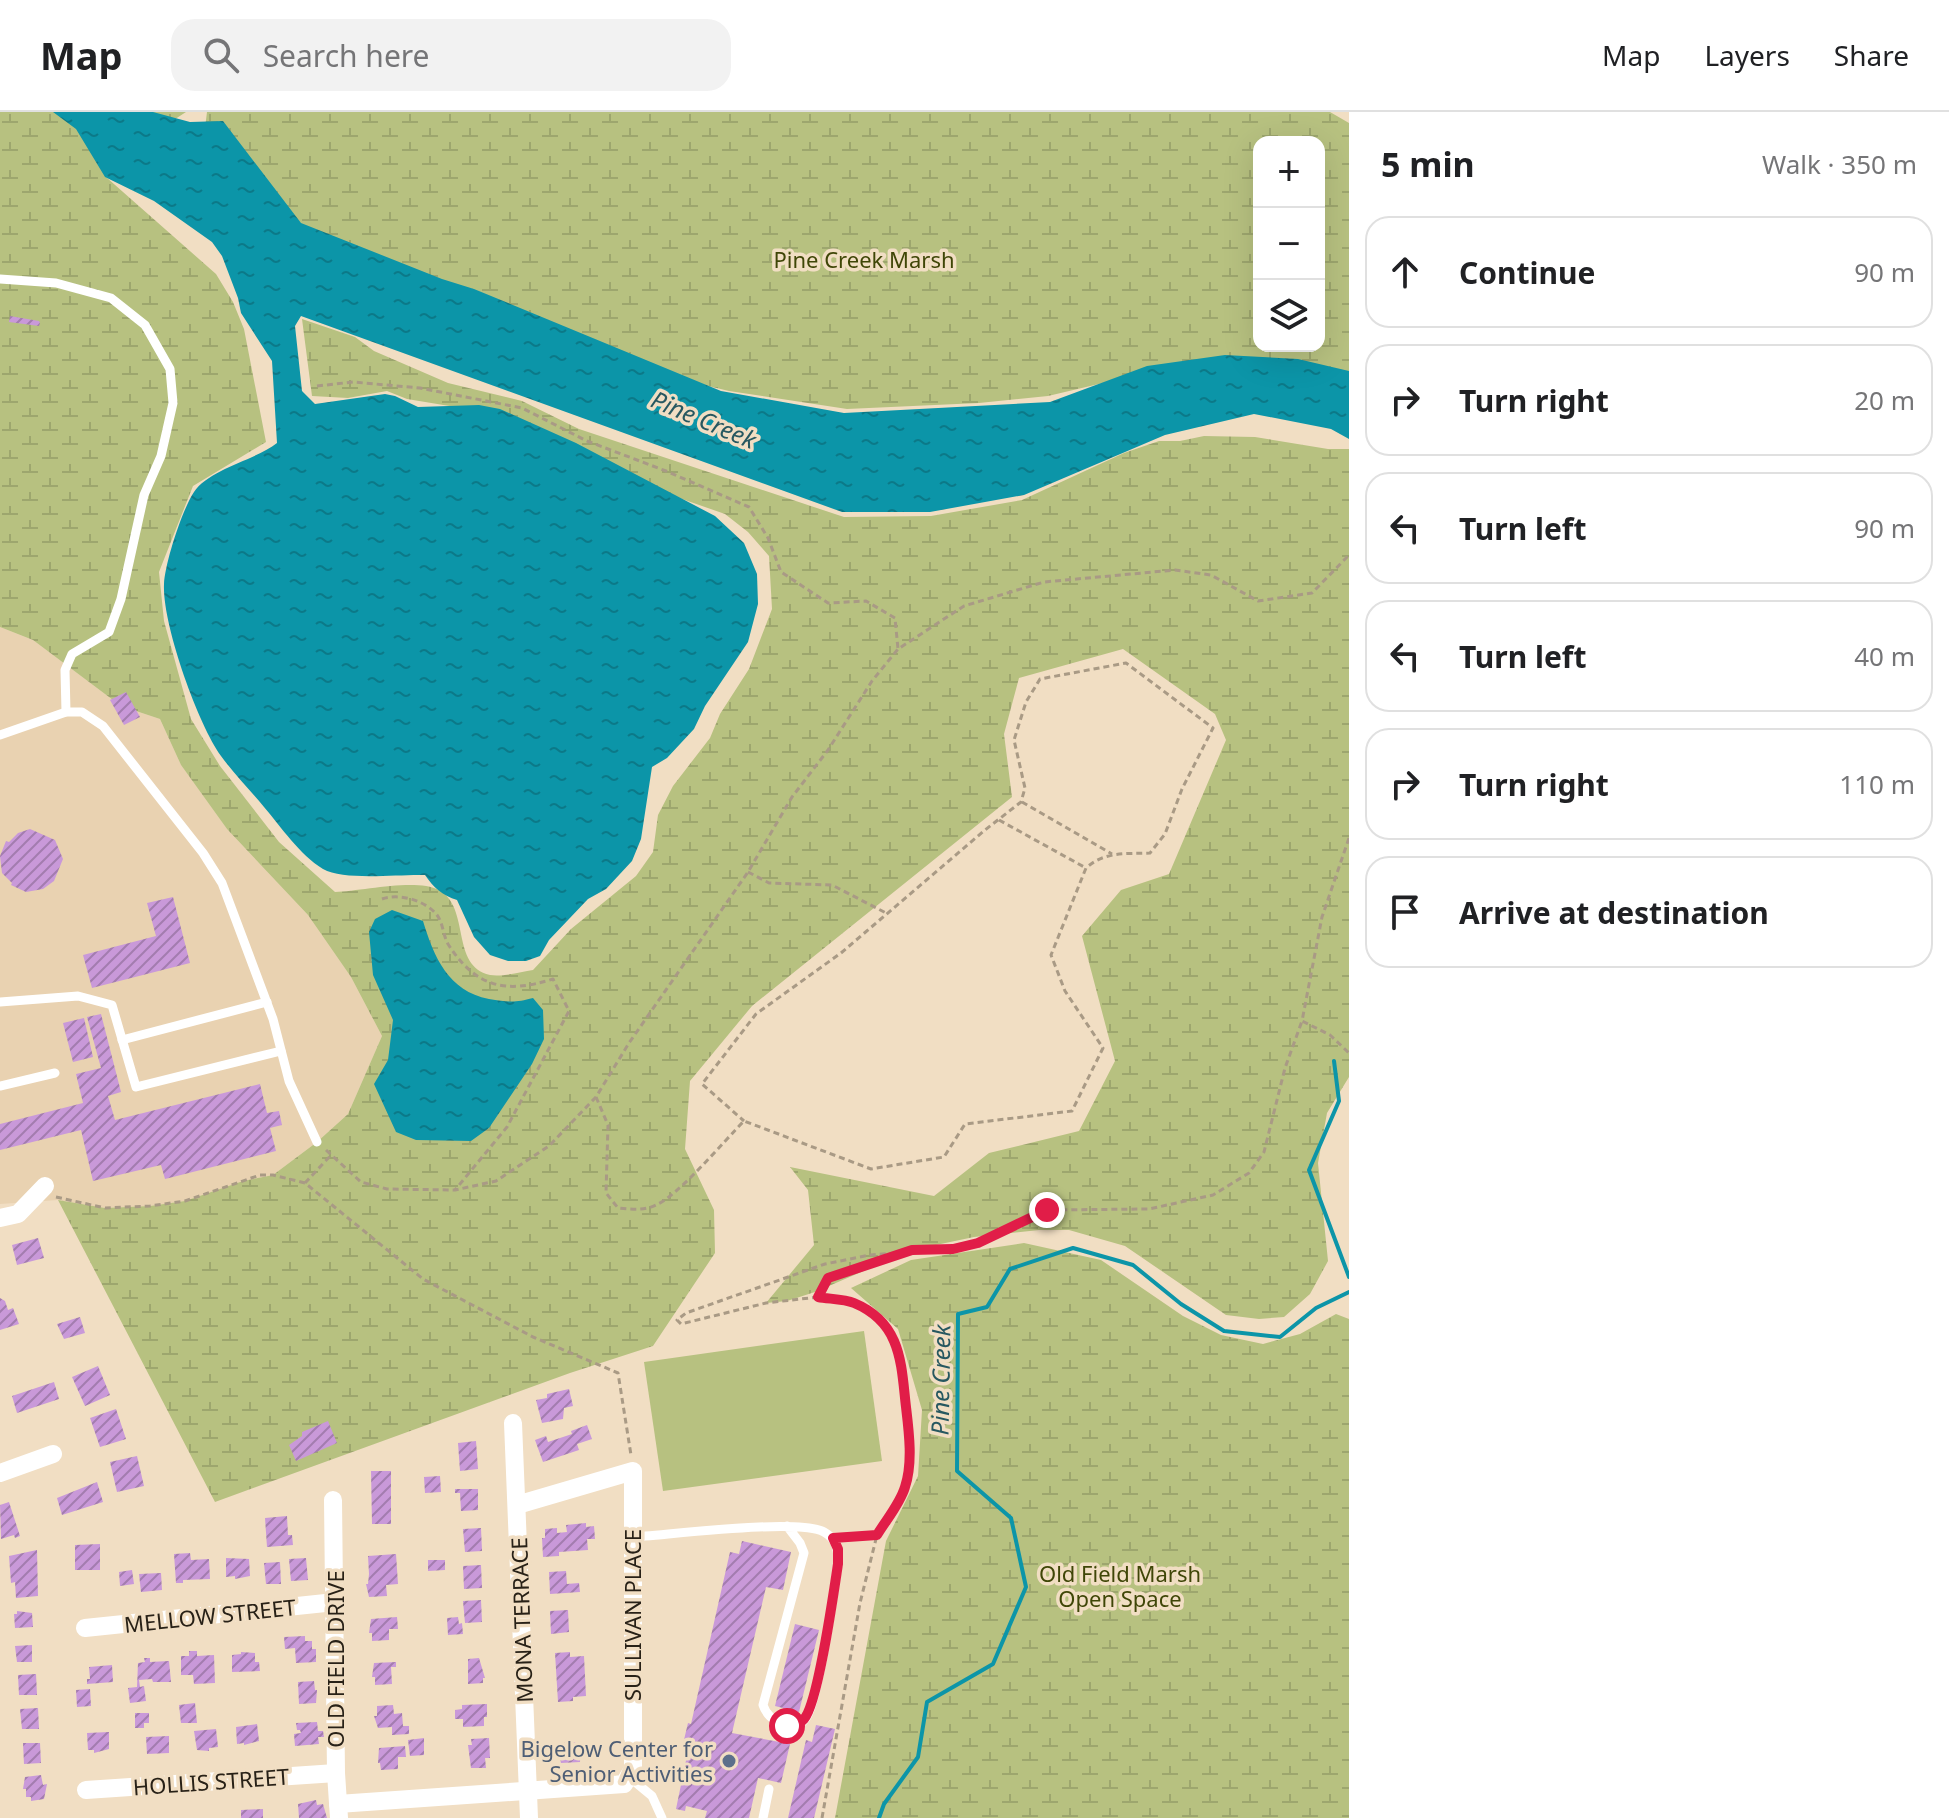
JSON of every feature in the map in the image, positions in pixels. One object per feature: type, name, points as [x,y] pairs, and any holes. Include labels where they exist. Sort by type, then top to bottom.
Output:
[{"type":"street","points":[[0,1218],[18,1214],[45,1186]]},
{"type":"street","name":"MONA TERRACE","points":[[513,1423],[529,1818]]},
{"type":"street","points":[[0,1473],[53,1454]]},
{"type":"street","points":[[517,1505],[633,1471]]},
{"type":"street","name":"SULLIVAN PLACE","points":[[629,1777],[633,1769],[633,1471]]},
{"type":"street","name":"OLD FIELD DRIVE","points":[[333,1500],[339,1811]]},
{"type":"street","name":"MELLOW STREET","points":[[85,1628],[335,1602]]},
{"type":"street","name":"HOLLIS STREET","points":[[86,1790],[336,1773]]},
{"type":"street","points":[[339,1811],[624,1784],[629,1777]]},
{"type":"lane","points":[[0,279],[56,283],[111,298],[145,325],[170,369],[173,403],[161,456],[144,495],[121,599],[109,632],[72,654],[65,670],[66,712]]},
{"type":"lane","points":[[0,735],[66,712],[82,712],[103,726],[203,853],[222,883],[267,1002],[289,1081],[317,1142]]},
{"type":"lane","points":[[0,1002],[78,996],[112,1005],[136,1087],[281,1051]]},
{"type":"lane","points":[[122,1040],[267,1002]]},
{"type":"lane","points":[[0,1086],[55,1073]]},
{"type":"lane","points":[[632,1537],[787,1526],[821,1530],[833,1538],[838,1549],[838,1564],[815,1692],[807,1717],[798,1725],[787,1726],[772,1721],[763,1705],[804,1553],[787,1526]]},
{"type":"lane","points":[[629,1777],[652,1796],[662,1818]]},
{"type":"lane","points":[[763,1818],[769,1789]]},
{"type":"path","points":[[317,386],[353,382],[420,388],[522,408],[587,441],[749,507],[768,538],[781,572],[828,603],[866,601],[895,618],[898,649]]},
{"type":"path","points":[[317,1142],[361,1182],[387,1189],[455,1190],[496,1181],[549,1146],[596,1097],[629,1043],[748,872],[792,797],[828,750],[872,681],[898,649],[964,606],[1044,582],[1175,570],[1211,575],[1258,601],[1312,593],[1349,555]]},
{"type":"path","points":[[1126,663],[1213,728],[1182,789],[1165,834],[1150,853],[1112,854],[1097,858],[1086,868],[1051,955],[1065,991],[1103,1048],[1072,1111],[965,1124],[944,1157],[871,1169],[744,1121],[702,1084],[756,1014],[841,953],[998,819],[1021,802],[1025,788],[1014,740],[1026,702],[1040,679],[1126,663]]},
{"type":"path","points":[[1021,802],[1112,854]]},
{"type":"path","points":[[998,819],[1086,868]]},
{"type":"path","points":[[822,1818],[860,1603],[877,1535],[904,1491],[909,1472],[902,1359],[885,1325],[851,1302],[818,1297],[766,1303],[681,1324],[677,1320],[686,1313],[825,1264],[912,1250],[953,1249],[978,1243],[1047,1210],[1149,1209],[1213,1195],[1249,1173],[1264,1152],[1285,1068],[1302,1021],[1322,917],[1349,838]]},
{"type":"path","points":[[748,872],[769,883],[832,885],[888,914]]},
{"type":"path","points":[[382,899],[392,895],[421,902],[439,916],[447,942],[471,971],[494,986],[526,988],[553,979],[569,1011],[507,1127],[455,1190]]},
{"type":"path","points":[[1302,1021],[1330,1035],[1349,1053]]},
{"type":"path","points":[[596,1097],[608,1125],[606,1193],[618,1208],[638,1210],[658,1205],[698,1170],[744,1121]]},
{"type":"path","points":[[305,1183],[332,1154]]},
{"type":"path","points":[[45,1186],[58,1200],[105,1208],[185,1201],[260,1175],[305,1183],[423,1279],[533,1337],[618,1373],[633,1471]]},
{"type":"path","points":[[818,1297],[828,1278],[912,1250]]},
{"type":"path","points":[[833,1538],[877,1535]]},
{"type":"shaded area","points":[[0,627],[33,640],[121,706],[160,719],[181,765],[227,829],[308,915],[351,977],[382,1036],[348,1114],[273,1175],[243,1181],[185,1201],[150,1206],[105,1208],[58,1200],[0,1204]]},
{"type":"green space","points":[[0,112],[186,112],[166,125],[106,177],[216,274],[233,302],[244,329],[266,442],[193,486],[159,572],[164,621],[191,719],[220,766],[279,842],[335,892],[403,885],[439,890],[449,898],[455,910],[470,960],[478,970],[490,975],[533,970],[571,929],[636,876],[653,852],[658,815],[673,786],[710,738],[720,714],[749,669],[772,609],[769,556],[748,532],[725,514],[682,499],[498,414],[407,399],[387,391],[348,398],[312,396],[302,319],[355,337],[374,351],[448,383],[522,401],[579,429],[844,517],[931,516],[1022,500],[1124,453],[1159,441],[1204,436],[1255,437],[1328,449],[1349,449],[1349,1077],[1327,1113],[1318,1163],[1328,1261],[1310,1294],[1284,1317],[1259,1319],[1226,1315],[1125,1246],[1069,1230],[1039,1230],[974,1237],[912,1250],[815,1292],[787,1301],[766,1303],[814,1245],[808,1190],[790,1167],[934,1196],[989,1153],[1079,1131],[1115,1061],[1082,936],[1121,890],[1169,874],[1226,740],[1215,714],[1123,649],[1019,678],[1004,734],[1012,797],[752,1006],[690,1081],[685,1149],[714,1210],[715,1253],[653,1346],[570,1373],[215,1502],[58,1200],[105,1208],[150,1206],[185,1201],[243,1181],[273,1175],[348,1114],[382,1036],[351,977],[308,915],[227,829],[181,765],[160,719],[121,706],[33,640],[0,627]]},
{"type":"green space","name":"Pine Creek Marsh","points":[[207,112],[1330,112],[1349,123],[1349,378],[1158,370],[1048,396],[979,403],[847,409],[704,385],[292,228],[203,144]]},
{"type":"green space","name":"Old Field Marsh Open Space","points":[[1024,1243],[1101,1260],[1183,1316],[1221,1335],[1263,1344],[1300,1334],[1336,1314],[1349,1319],[1349,1818],[835,1818],[886,1541],[918,1476],[922,1410],[898,1329],[851,1288],[911,1260]]},
{"type":"green space","points":[[864,1331],[882,1461],[663,1491],[644,1362]]},
{"type":"water","points":[[53,112],[153,112],[190,122],[223,121],[301,223],[474,289],[721,391],[844,413],[1050,402],[1147,366],[1225,355],[1298,359],[1349,371],[1349,439],[1331,429],[1254,414],[1165,435],[1024,495],[930,512],[842,512],[301,316],[295,326],[302,391],[315,404],[385,394],[418,407],[479,405],[500,409],[576,443],[715,516],[744,543],[757,574],[758,604],[748,642],[705,706],[694,729],[667,758],[652,767],[641,839],[632,861],[606,889],[588,899],[549,940],[540,956],[526,961],[508,961],[490,955],[474,937],[457,900],[439,890],[425,875],[344,875],[332,873],[314,863],[231,769],[212,741],[192,698],[175,648],[165,602],[165,575],[179,523],[194,492],[210,477],[277,443],[272,361],[241,313],[222,256],[212,242],[154,201],[105,177],[76,129]]},
{"type":"water","points":[[392,910],[423,921],[438,959],[463,988],[475,995],[501,1001],[533,998],[543,1010],[544,1039],[532,1064],[489,1128],[471,1141],[416,1140],[396,1132],[374,1084],[388,1060],[393,1020],[373,975],[369,932],[375,919]]},
{"type":"building","points":[[10,316],[40,323],[39,326],[9,322]]},
{"type":"building","points":[[126,692],[140,717],[124,725],[110,700]]},
{"type":"building","points":[[30,829],[55,840],[63,859],[54,881],[43,889],[26,892],[11,885],[2,873],[0,856],[6,841]]},
{"type":"building","points":[[173,897],[190,963],[92,988],[83,955],[156,936],[147,903]]},
{"type":"building","points":[[101,1014],[121,1092],[108,1096],[115,1120],[260,1084],[267,1113],[279,1111],[282,1125],[270,1128],[276,1151],[165,1179],[161,1165],[93,1181],[81,1130],[0,1150],[0,1124],[83,1103],[76,1074],[101,1068],[87,1017]]},
{"type":"building","points":[[84,1018],[93,1057],[73,1062],[63,1023]]},
{"type":"building","points":[[38,1238],[44,1258],[17,1265],[12,1245]]},
{"type":"building","points":[[0,1298],[5,1301],[8,1310],[13,1308],[19,1324],[0,1330]]},
{"type":"building","points":[[80,1317],[85,1333],[64,1339],[57,1324]]},
{"type":"building","points":[[98,1366],[110,1395],[85,1406],[72,1377]]},
{"type":"building","points":[[54,1382],[59,1399],[17,1413],[12,1396]]},
{"type":"building","points":[[569,1389],[573,1406],[564,1408],[563,1419],[542,1423],[536,1400]]},
{"type":"building","points":[[116,1409],[126,1439],[100,1447],[90,1418]]},
{"type":"building","points":[[328,1421],[337,1443],[296,1461],[289,1445],[302,1436],[302,1432]]},
{"type":"building","points":[[587,1425],[592,1439],[577,1444],[579,1450],[543,1462],[535,1440],[546,1436],[548,1442]]},
{"type":"building","points":[[476,1441],[478,1469],[460,1471],[458,1443]]},
{"type":"building","points":[[137,1456],[144,1486],[117,1492],[110,1462]]},
{"type":"building","points":[[371,1471],[391,1471],[391,1524],[372,1524]]},
{"type":"building","points":[[440,1476],[441,1492],[425,1493],[424,1477]]},
{"type":"building","points":[[97,1482],[103,1502],[62,1515],[57,1498]]},
{"type":"building","points":[[455,1489],[478,1489],[478,1510],[461,1511],[460,1493],[455,1493]]},
{"type":"building","points":[[9,1502],[20,1536],[1,1539],[0,1505]]},
{"type":"building","points":[[287,1516],[288,1535],[292,1535],[293,1545],[267,1547],[265,1518]]},
{"type":"building","points":[[586,1523],[586,1527],[594,1526],[595,1539],[587,1539],[588,1550],[559,1552],[559,1556],[543,1557],[545,1529],[557,1528],[557,1533],[567,1532],[566,1525]]},
{"type":"building","points":[[481,1528],[482,1551],[465,1552],[463,1529]]},
{"type":"building","points":[[742,1541],[791,1552],[783,1590],[766,1587],[732,1733],[790,1744],[781,1783],[758,1778],[749,1818],[705,1818],[707,1811],[686,1806],[685,1811],[676,1809],[689,1746],[683,1744],[688,1723],[691,1724],[730,1552],[739,1554]]},
{"type":"building","points":[[100,1544],[100,1570],[75,1570],[75,1545]]},
{"type":"building","points":[[37,1550],[38,1596],[16,1598],[15,1582],[11,1583],[9,1556]]},
{"type":"building","points":[[190,1553],[191,1560],[209,1559],[210,1579],[176,1583],[174,1554]]},
{"type":"building","points":[[396,1554],[398,1584],[386,1585],[387,1596],[369,1597],[366,1584],[368,1556]]},
{"type":"building","points":[[226,1558],[249,1559],[250,1576],[226,1577]]},
{"type":"building","points":[[306,1558],[308,1580],[291,1581],[289,1559]]},
{"type":"building","points":[[428,1560],[445,1560],[445,1570],[428,1571]]},
{"type":"building","points":[[280,1562],[281,1584],[266,1584],[264,1563]]},
{"type":"building","points":[[481,1565],[482,1588],[464,1589],[463,1566]]},
{"type":"building","points":[[132,1570],[134,1584],[120,1586],[119,1572]]},
{"type":"building","points":[[566,1571],[567,1584],[579,1583],[580,1592],[550,1594],[549,1572]]},
{"type":"building","points":[[161,1573],[162,1590],[141,1592],[139,1574]]},
{"type":"building","points":[[481,1600],[482,1622],[465,1623],[463,1601]]},
{"type":"building","points":[[568,1610],[569,1632],[551,1634],[550,1611]]},
{"type":"building","points":[[17,1611],[32,1613],[33,1627],[15,1628],[14,1614]]},
{"type":"building","points":[[397,1617],[398,1629],[389,1629],[389,1640],[372,1641],[372,1633],[369,1633],[371,1619]]},
{"type":"building","points":[[458,1617],[463,1634],[448,1635],[447,1618]]},
{"type":"building","points":[[795,1624],[819,1630],[799,1712],[775,1706]]},
{"type":"building","points":[[305,1636],[305,1641],[312,1641],[312,1649],[316,1649],[316,1662],[296,1663],[295,1648],[285,1649],[284,1637]]},
{"type":"building","points":[[32,1645],[32,1662],[17,1662],[15,1646]]},
{"type":"building","points":[[189,1651],[197,1651],[197,1656],[214,1655],[215,1683],[194,1684],[193,1675],[181,1675],[181,1656],[189,1656]]},
{"type":"building","points":[[570,1652],[570,1657],[584,1656],[586,1696],[558,1702],[555,1653]]},
{"type":"building","points":[[255,1653],[255,1662],[259,1662],[260,1671],[232,1672],[232,1655]]},
{"type":"building","points":[[144,1658],[150,1658],[150,1662],[169,1661],[171,1682],[139,1680],[140,1687],[144,1686],[146,1701],[130,1703],[128,1688],[137,1687],[138,1663],[145,1662]]},
{"type":"building","points":[[479,1658],[485,1678],[483,1683],[468,1684],[468,1659]]},
{"type":"building","points":[[396,1662],[396,1667],[391,1667],[392,1684],[375,1685],[375,1677],[372,1677],[374,1663]]},
{"type":"building","points":[[112,1665],[113,1682],[87,1684],[89,1667]]},
{"type":"building","points":[[36,1674],[37,1695],[19,1695],[18,1675]]},
{"type":"building","points":[[314,1681],[316,1703],[299,1704],[298,1682]]},
{"type":"building","points":[[90,1689],[91,1706],[77,1707],[76,1690]]},
{"type":"building","points":[[195,1703],[197,1723],[181,1723],[179,1705]]},
{"type":"building","points":[[487,1704],[484,1726],[463,1727],[463,1719],[455,1719],[455,1710],[462,1709],[462,1705]]},
{"type":"building","points":[[393,1705],[394,1714],[402,1713],[403,1726],[409,1726],[409,1734],[392,1735],[392,1727],[378,1728],[374,1716],[377,1716],[377,1706]]},
{"type":"building","points":[[38,1708],[39,1729],[22,1729],[20,1709]]},
{"type":"building","points":[[135,1713],[149,1713],[149,1723],[144,1723],[144,1728],[135,1728]]},
{"type":"building","points":[[317,1722],[318,1731],[323,1731],[324,1737],[318,1737],[319,1744],[295,1746],[294,1734],[301,1733],[296,1723]]},
{"type":"building","points":[[257,1724],[259,1741],[237,1744],[236,1727]]},
{"type":"building","points":[[816,1725],[835,1729],[814,1818],[788,1818],[806,1740],[812,1742]]},
{"type":"building","points":[[216,1729],[218,1747],[209,1748],[209,1751],[197,1750],[194,1731]]},
{"type":"building","points":[[109,1732],[109,1749],[94,1753],[94,1750],[88,1750],[87,1733]]},
{"type":"building","points":[[169,1736],[169,1753],[147,1754],[146,1737]]},
{"type":"building","points":[[424,1738],[424,1755],[410,1756],[408,1740]]},
{"type":"building","points":[[489,1738],[490,1758],[485,1758],[486,1768],[471,1768],[468,1745],[472,1745],[471,1739]]},
{"type":"building","points":[[581,1742],[580,1762],[561,1763],[560,1743]]},
{"type":"building","points":[[23,1743],[40,1743],[41,1763],[24,1764]]},
{"type":"building","points":[[405,1746],[406,1757],[398,1757],[398,1769],[381,1770],[379,1748]]},
{"type":"building","points":[[41,1775],[43,1785],[47,1784],[44,1799],[31,1801],[31,1797],[26,1797],[26,1789],[23,1789],[25,1777]]},
{"type":"building","points":[[316,1800],[317,1805],[323,1804],[327,1818],[299,1818],[298,1804]]},
{"type":"building","points":[[263,1809],[263,1818],[241,1818],[241,1810]]},
{"type":"waterway","name":"Pine Creek","points":[[1334,1061],[1339,1101],[1309,1170],[1349,1277]]},
{"type":"waterway","name":"Pine Creek","points":[[879,1818],[884,1804],[918,1757],[927,1702],[993,1664],[1026,1587],[1011,1518],[957,1471],[958,1314],[987,1307],[1010,1269],[1073,1248],[1133,1265],[1181,1304],[1224,1331],[1280,1337],[1316,1308],[1349,1292]]},
{"type":"place","name":"Bigelow Center for Senior Activities","points":[[729,1761]]},
{"type":"route","points":[[787,1726],[798,1725],[807,1717],[815,1692],[838,1564],[838,1549],[833,1538],[877,1535],[904,1491],[909,1472],[902,1359],[893,1337],[885,1325],[866,1310],[851,1302],[818,1297],[828,1278],[912,1250],[953,1249],[978,1243],[1047,1210]]}]
